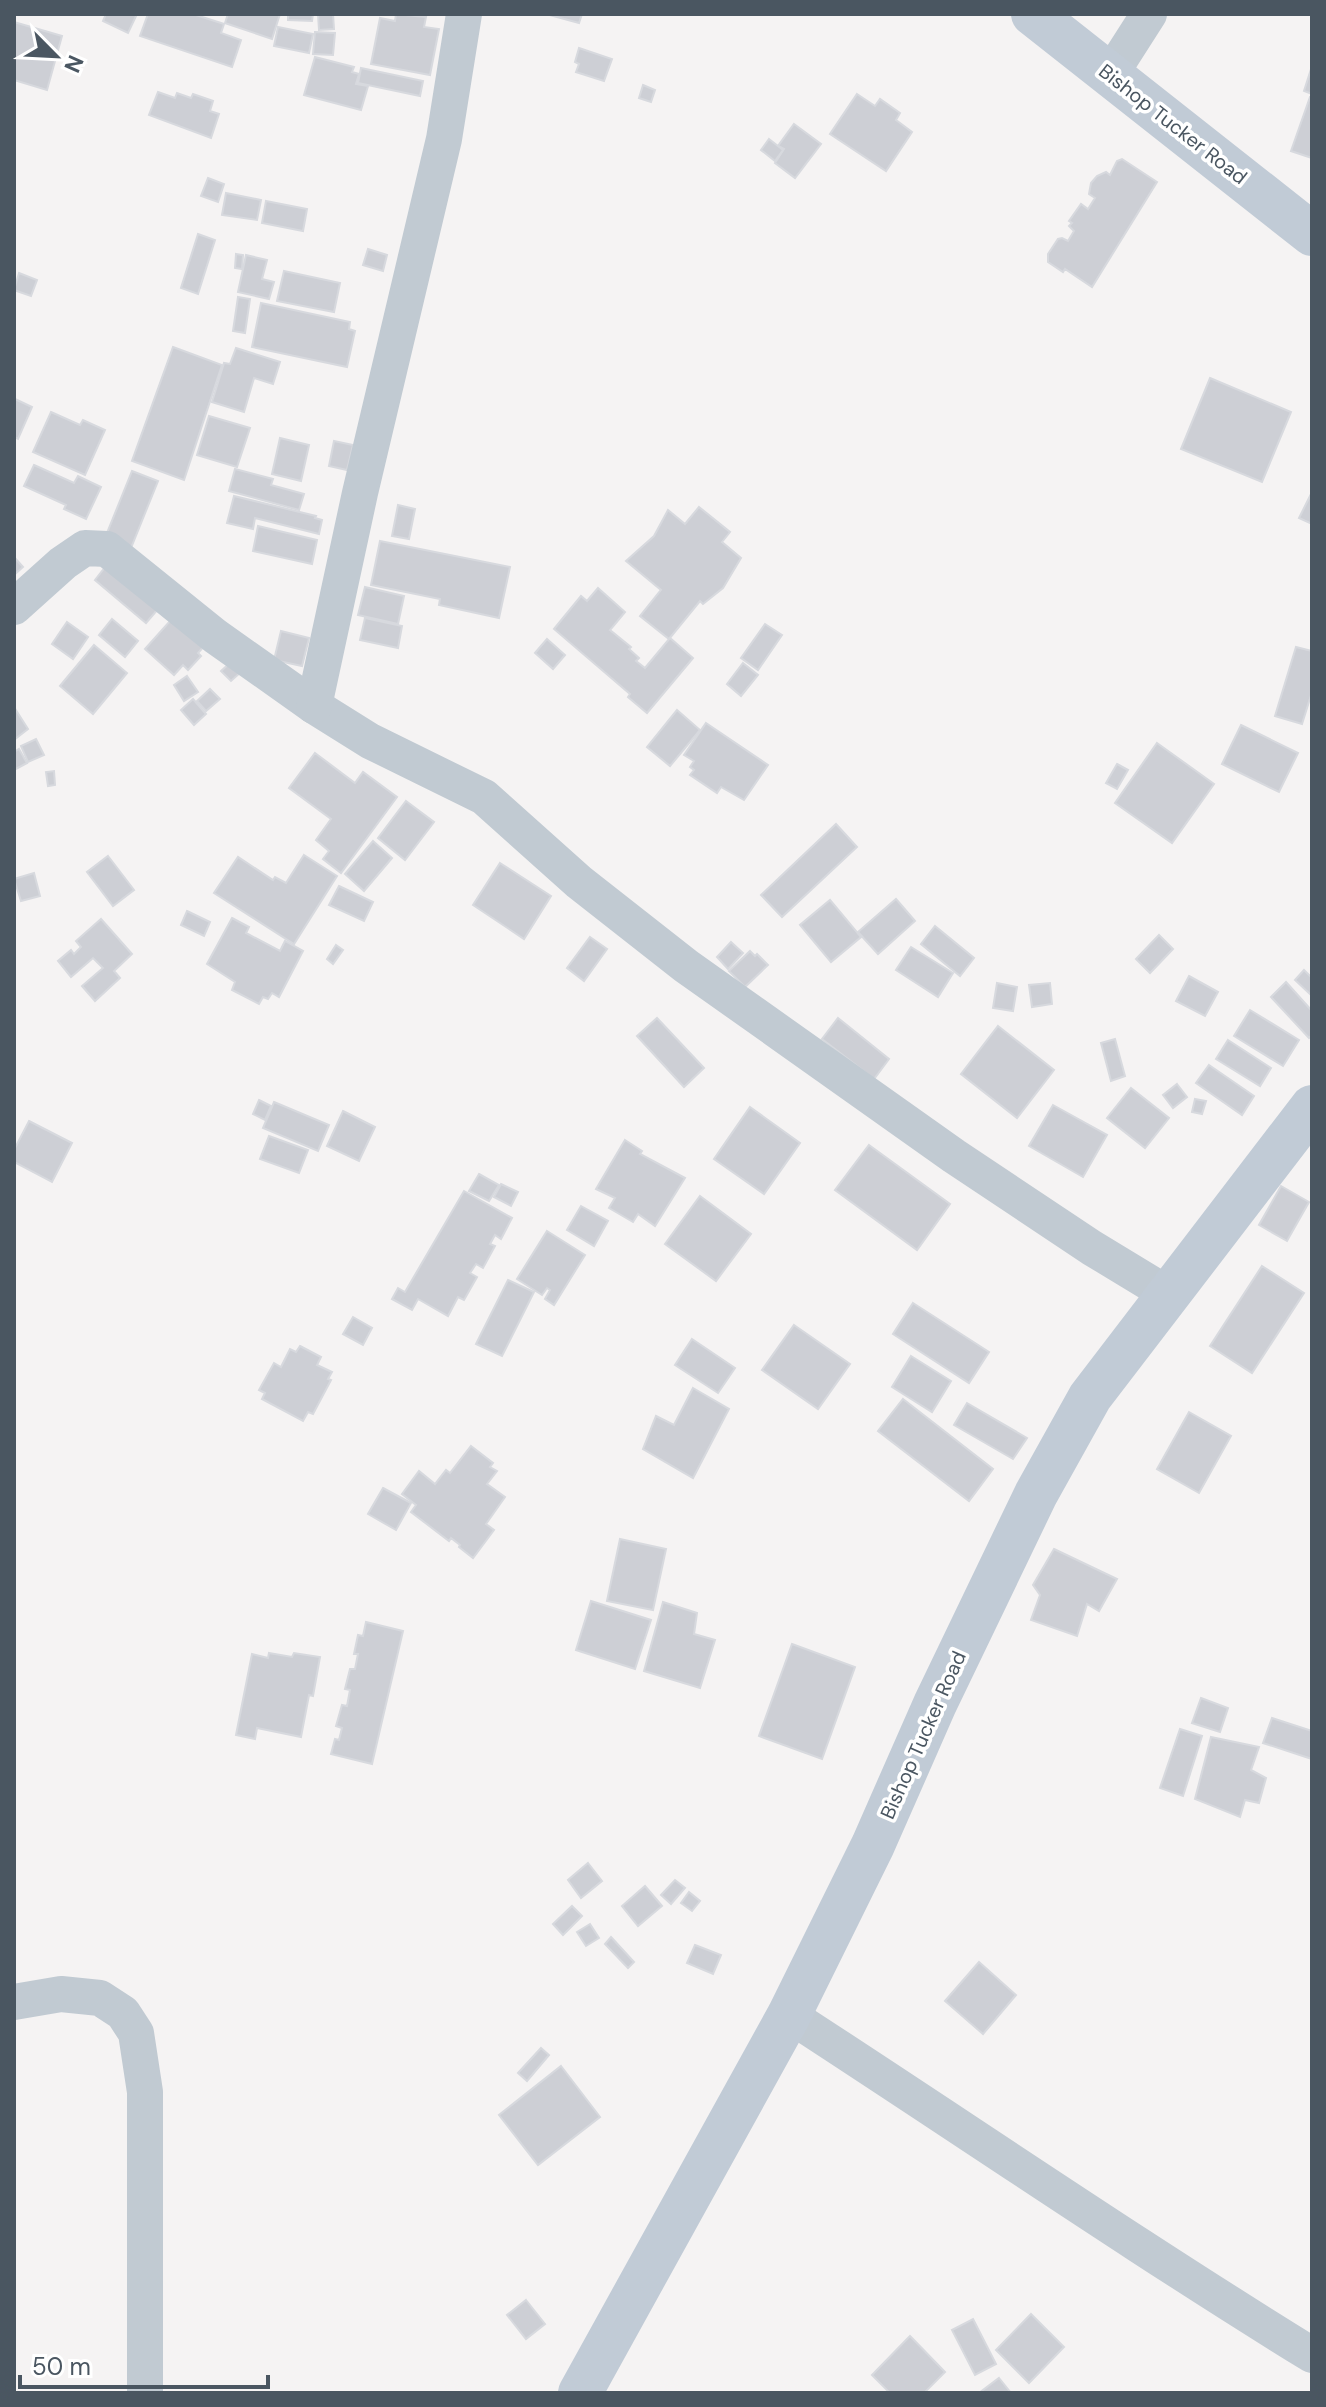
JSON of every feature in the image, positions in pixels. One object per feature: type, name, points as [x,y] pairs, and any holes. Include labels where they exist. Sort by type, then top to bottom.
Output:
[{"type":"main road","name":"Bishop Tucker Road","points":[[1033,14],[1312,234]]},
{"type":"main road","name":"Bishop Tucker Road","points":[[580,2393],[789,2015],[873,1845],[935,1704],[1036,1494],[1090,1397],[1312,1107]]},
{"type":"street","points":[[314,706],[360,493],[444,139],[464,14]]},
{"type":"street","points":[[1110,75],[1149,14]]},
{"type":"street","points":[[14,607],[63,563],[85,548],[107,549],[215,636],[314,706],[370,741],[484,797],[579,882],[686,966],[954,1156],[1092,1248],[1168,1294]]},
{"type":"street","points":[[14,2002],[61,1994],[100,1998],[123,2013],[136,2033],[145,2092],[145,2393]]},
{"type":"street","points":[[789,2015],[1004,2155],[1130,2242],[1312,2355]]},
{"type":"building","points":[[106,14],[137,14],[128,33],[103,21]]},
{"type":"building","points":[[148,14],[193,14],[224,24],[221,33],[241,40],[232,67],[140,36]]},
{"type":"building","points":[[228,14],[280,14],[272,39],[225,23]]},
{"type":"building","points":[[288,14],[313,14],[312,21],[288,20]]},
{"type":"building","points":[[318,14],[333,14],[334,29],[319,30]]},
{"type":"building","points":[[396,14],[426,17],[424,27],[439,29],[430,75],[371,64],[380,18],[395,21]]},
{"type":"building","points":[[546,14],[582,14],[579,23]]},
{"type":"building","points":[[14,22],[62,36],[47,90],[14,80]]},
{"type":"building","points":[[278,27],[313,34],[309,53],[274,46]]},
{"type":"building","points":[[315,32],[335,33],[333,55],[313,54]]},
{"type":"building","points":[[579,48],[612,59],[604,81],[576,72]]},
{"type":"building","points":[[315,57],[354,67],[352,72],[359,74],[356,84],[368,86],[361,110],[304,95]]},
{"type":"building","points":[[1312,66],[1312,94],[1304,91]]},
{"type":"building","points":[[361,68],[423,81],[420,96],[358,83]]},
{"type":"building","points":[[643,85],[655,90],[651,102],[639,98]]},
{"type":"building","points":[[158,92],[175,98],[177,93],[191,98],[193,94],[213,101],[210,111],[219,114],[211,138],[149,115]]},
{"type":"building","points":[[857,94],[875,106],[880,99],[900,113],[896,120],[912,132],[886,171],[830,134]]},
{"type":"building","points":[[1312,97],[1312,158],[1291,151]]},
{"type":"building","points":[[794,124],[821,144],[795,178],[775,163],[784,149],[778,146]]},
{"type":"building","points":[[769,139],[783,150],[775,161],[761,150]]},
{"type":"building","points":[[1122,159],[1157,182],[1092,287],[1048,262],[1048,254],[1058,239],[1068,241],[1074,231],[1069,221],[1081,204],[1088,209],[1095,198],[1089,194],[1091,183],[1106,172],[1110,175],[1117,161]]},
{"type":"building","points":[[208,178],[224,184],[218,202],[201,196]]},
{"type":"building","points":[[226,193],[261,200],[257,220],[222,215]]},
{"type":"building","points":[[266,201],[307,209],[303,231],[262,223]]},
{"type":"building","points":[[198,234],[215,240],[198,294],[181,288]]},
{"type":"building","points":[[368,249],[387,255],[383,271],[363,265]]},
{"type":"building","points":[[236,254],[243,255],[242,269],[235,268]]},
{"type":"building","points":[[246,255],[267,260],[262,279],[274,282],[269,299],[238,292]]},
{"type":"building","points":[[284,271],[340,283],[334,312],[277,301]]},
{"type":"building","points":[[19,273],[37,280],[31,296],[14,290]]},
{"type":"building","points":[[238,297],[250,299],[245,333],[233,331]]},
{"type":"building","points":[[261,303],[350,322],[349,329],[355,331],[347,367],[252,347]]},
{"type":"building","points":[[173,347],[222,365],[184,480],[132,461]]},
{"type":"building","points":[[236,348],[280,362],[273,384],[254,378],[244,412],[212,402],[224,363],[230,364]]},
{"type":"building","points":[[1210,378],[1291,412],[1262,482],[1181,449]]},
{"type":"building","points":[[15,399],[32,407],[18,439],[14,437]]},
{"type":"building","points":[[51,412],[80,425],[83,420],[105,430],[85,475],[33,452]]},
{"type":"building","points":[[209,416],[250,428],[237,467],[197,455]]},
{"type":"building","points":[[280,438],[309,445],[301,481],[272,474]]},
{"type":"building","points":[[334,441],[353,445],[347,470],[329,466]]},
{"type":"building","points":[[34,465],[74,483],[78,476],[101,487],[86,519],[64,509],[66,505],[24,486]]},
{"type":"building","points":[[235,469],[273,479],[271,485],[304,494],[299,510],[229,491]]},
{"type":"building","points":[[132,471],[158,481],[131,548],[105,538]]},
{"type":"building","points":[[1312,495],[1312,524],[1299,518]]},
{"type":"building","points":[[234,496],[316,516],[322,520],[319,534],[255,518],[253,529],[227,523]]},
{"type":"building","points":[[398,505],[415,509],[409,539],[392,536]]},
{"type":"building","points":[[699,507],[730,532],[722,542],[741,558],[723,588],[703,604],[700,601],[669,639],[640,616],[661,590],[626,561],[654,536],[668,510],[685,524]]},
{"type":"building","points":[[258,526],[317,540],[312,564],[253,551]]},
{"type":"building","points":[[380,541],[510,567],[499,618],[439,605],[440,599],[371,585]]},
{"type":"building","points":[[14,557],[23,567],[14,575]]},
{"type":"building","points":[[106,566],[158,609],[146,623],[95,580]]},
{"type":"building","points":[[365,587],[404,596],[398,624],[358,615]]},
{"type":"building","points":[[598,588],[625,612],[610,630],[631,647],[629,649],[639,658],[636,661],[645,668],[670,638],[693,658],[647,713],[628,697],[630,694],[554,629],[581,596],[587,601]]},
{"type":"building","points":[[365,618],[402,626],[398,648],[360,640]]},
{"type":"building","points":[[112,619],[138,641],[125,657],[99,635]]},
{"type":"building","points":[[170,621],[206,644],[198,653],[201,656],[188,670],[183,665],[174,675],[145,649]]},
{"type":"building","points":[[67,622],[88,637],[73,659],[52,644]]},
{"type":"building","points":[[765,624],[782,635],[758,670],[741,658]]},
{"type":"building","points":[[281,631],[309,638],[302,666],[274,660]]},
{"type":"building","points":[[547,639],[565,655],[553,669],[535,653]]},
{"type":"building","points":[[94,645],[127,673],[93,714],[60,686]]},
{"type":"building","points":[[1296,647],[1312,651],[1312,692],[1302,724],[1275,716]]},
{"type":"building","points":[[231,662],[240,673],[231,681],[221,671]]},
{"type":"building","points":[[743,663],[758,675],[741,696],[727,684]]},
{"type":"building","points":[[187,676],[198,692],[184,701],[174,685]]},
{"type":"building","points":[[210,689],[220,699],[206,711],[197,701]]},
{"type":"building","points":[[193,699],[206,714],[194,725],[181,710]]},
{"type":"building","points":[[14,707],[28,729],[14,740]]},
{"type":"building","points":[[677,710],[700,730],[670,766],[647,747]]},
{"type":"building","points":[[706,723],[768,765],[744,800],[721,787],[717,793],[690,775],[694,770],[690,767],[694,761],[684,755]]},
{"type":"building","points":[[1241,725],[1298,753],[1279,792],[1222,764]]},
{"type":"building","points":[[36,739],[44,755],[28,762],[21,746]]},
{"type":"building","points":[[1157,743],[1214,784],[1172,843],[1115,803]]},
{"type":"building","points":[[19,749],[27,763],[14,770],[14,752]]},
{"type":"building","points":[[315,753],[355,783],[363,772],[397,797],[341,873],[323,859],[329,851],[316,840],[331,819],[289,788]]},
{"type":"building","points":[[1117,764],[1128,770],[1117,789],[1106,783]]},
{"type":"building","points":[[54,771],[55,785],[48,786],[46,772]]},
{"type":"building","points":[[406,801],[434,822],[405,860],[378,838]]},
{"type":"building","points":[[836,824],[857,847],[782,917],[761,895]]},
{"type":"building","points":[[373,841],[392,858],[364,891],[345,874]]},
{"type":"building","points":[[304,855],[337,876],[294,944],[214,893],[238,857],[273,880],[275,877],[286,883]]},
{"type":"building","points":[[108,856],[134,890],[113,906],[87,872]]},
{"type":"building","points":[[500,863],[551,896],[524,939],[473,905]]},
{"type":"building","points":[[34,873],[40,896],[21,901],[14,879]]},
{"type":"building","points":[[339,886],[373,902],[364,921],[329,905]]},
{"type":"building","points":[[896,899],[915,921],[878,954],[858,932]]},
{"type":"building","points":[[830,900],[861,937],[831,962],[800,925]]},
{"type":"building","points":[[187,911],[210,922],[204,936],[181,925]]},
{"type":"building","points":[[232,918],[249,927],[246,933],[280,951],[285,941],[303,951],[279,997],[272,993],[268,999],[263,997],[259,1004],[232,990],[235,982],[207,964]]},
{"type":"building","points":[[101,919],[132,954],[114,971],[120,978],[95,1001],[82,986],[103,968],[93,958],[71,977],[58,961],[71,950],[74,954],[81,947],[76,941]]},
{"type":"building","points":[[935,926],[974,958],[960,976],[921,944]]},
{"type":"building","points":[[1159,935],[1173,949],[1150,973],[1136,959]]},
{"type":"building","points":[[590,937],[607,949],[584,981],[567,968]]},
{"type":"building","points":[[731,942],[743,953],[728,969],[717,957]]},
{"type":"building","points":[[336,945],[343,950],[333,964],[327,959]]},
{"type":"building","points":[[911,947],[953,973],[938,997],[896,970]]},
{"type":"building","points":[[750,951],[768,965],[745,987],[729,971]]},
{"type":"building","points":[[1304,970],[1312,978],[1312,996],[1295,980]]},
{"type":"building","points":[[1189,976],[1218,992],[1205,1016],[1176,1001]]},
{"type":"building","points":[[1286,982],[1312,1011],[1312,1035],[1309,1038],[1271,997]]},
{"type":"building","points":[[997,983],[1017,987],[1013,1011],[993,1008]]},
{"type":"building","points":[[1050,983],[1052,1004],[1032,1007],[1029,985]]},
{"type":"building","points":[[1250,1010],[1299,1040],[1283,1066],[1234,1036]]},
{"type":"building","points":[[657,1018],[704,1068],[684,1087],[637,1036]]},
{"type":"building","points":[[838,1018],[889,1059],[874,1079],[822,1039]]},
{"type":"building","points":[[998,1026],[1054,1070],[1017,1118],[961,1074]]},
{"type":"building","points":[[1115,1039],[1125,1076],[1111,1081],[1101,1043]]},
{"type":"building","points":[[1228,1040],[1271,1068],[1260,1086],[1216,1059]]},
{"type":"building","points":[[1209,1065],[1254,1096],[1242,1115],[1196,1083]]},
{"type":"building","points":[[1177,1084],[1187,1097],[1173,1108],[1163,1095]]},
{"type":"building","points":[[1131,1088],[1169,1118],[1145,1148],[1107,1118]]},
{"type":"building","points":[[1195,1099],[1206,1101],[1202,1114],[1192,1112]]},
{"type":"building","points":[[259,1100],[271,1106],[265,1120],[253,1114]]},
{"type":"building","points":[[274,1102],[329,1125],[318,1151],[263,1128]]},
{"type":"building","points":[[1053,1105],[1107,1135],[1083,1177],[1029,1146]]},
{"type":"building","points":[[750,1107],[800,1143],[764,1194],[714,1159]]},
{"type":"building","points":[[343,1111],[375,1127],[359,1161],[327,1146]]},
{"type":"building","points":[[29,1121],[72,1143],[52,1182],[14,1162],[14,1150]]},
{"type":"building","points":[[269,1136],[308,1150],[299,1173],[260,1159]]},
{"type":"building","points":[[625,1140],[642,1151],[640,1154],[685,1178],[655,1226],[638,1214],[633,1222],[609,1208],[615,1198],[596,1189]]},
{"type":"building","points":[[869,1145],[950,1204],[917,1250],[835,1190]]},
{"type":"building","points":[[479,1174],[499,1185],[489,1201],[469,1191]]},
{"type":"building","points":[[501,1184],[518,1192],[511,1206],[494,1197]]},
{"type":"building","points":[[1281,1186],[1309,1202],[1287,1241],[1259,1225]]},
{"type":"building","points":[[464,1191],[512,1218],[501,1239],[495,1235],[490,1244],[495,1246],[483,1268],[476,1264],[470,1273],[477,1277],[464,1300],[458,1297],[448,1316],[418,1299],[412,1310],[392,1299],[398,1288],[405,1292]]},
{"type":"building","points":[[700,1196],[751,1234],[716,1281],[665,1244]]},
{"type":"building","points":[[581,1206],[608,1221],[594,1246],[567,1230]]},
{"type":"building","points":[[547,1231],[585,1255],[554,1305],[545,1299],[550,1290],[547,1288],[542,1295],[517,1279]]},
{"type":"building","points":[[1262,1266],[1304,1293],[1252,1373],[1210,1346]]},
{"type":"building","points":[[508,1280],[534,1292],[502,1356],[476,1344]]},
{"type":"building","points":[[913,1303],[989,1352],[969,1383],[893,1334]]},
{"type":"building","points":[[353,1317],[372,1328],[363,1345],[343,1334]]},
{"type":"building","points":[[794,1325],[850,1364],[818,1409],[762,1370]]},
{"type":"building","points":[[692,1339],[735,1368],[718,1393],[675,1365]]},
{"type":"building","points":[[300,1346],[321,1357],[317,1365],[332,1372],[313,1414],[308,1412],[303,1421],[262,1399],[265,1393],[259,1390],[274,1363],[281,1367],[290,1349],[296,1352]]},
{"type":"building","points":[[911,1356],[951,1381],[932,1412],[892,1387]]},
{"type":"building","points":[[693,1388],[729,1409],[693,1478],[643,1449],[656,1416],[674,1425]]},
{"type":"building","points":[[903,1399],[993,1469],[969,1501],[878,1431]]},
{"type":"building","points":[[967,1403],[1027,1438],[1013,1459],[954,1425]]},
{"type":"building","points":[[1189,1412],[1231,1436],[1199,1493],[1157,1469]]},
{"type":"building","points":[[471,1446],[493,1463],[490,1467],[497,1471],[487,1484],[505,1497],[486,1524],[494,1530],[473,1558],[451,1538],[449,1541],[411,1512],[416,1505],[402,1494],[419,1471],[435,1484],[446,1470],[450,1473]]},
{"type":"building","points":[[383,1488],[411,1503],[396,1530],[368,1514]]},
{"type":"building","points":[[620,1539],[666,1549],[653,1610],[607,1601]]},
{"type":"building","points":[[1054,1549],[1117,1579],[1099,1611],[1087,1604],[1077,1636],[1031,1620],[1040,1595],[1033,1585]]},
{"type":"building","points":[[591,1601],[651,1620],[635,1669],[576,1650]]},
{"type":"building","points":[[663,1602],[697,1613],[694,1634],[715,1640],[700,1688],[644,1671]]},
{"type":"building","points":[[366,1622],[403,1631],[372,1764],[331,1754],[342,1728],[336,1726],[342,1705],[347,1706],[350,1690],[345,1689],[350,1669],[355,1669],[358,1635],[363,1636]]},
{"type":"building","points":[[792,1644],[855,1667],[822,1759],[759,1736]]},
{"type":"building","points":[[269,1653],[320,1657],[301,1737],[257,1728],[255,1739],[236,1735],[252,1654],[268,1658]]},
{"type":"building","points":[[1201,1698],[1228,1708],[1220,1732],[1192,1723]]},
{"type":"building","points":[[1272,1718],[1312,1731],[1312,1759],[1263,1743]]},
{"type":"building","points":[[1180,1729],[1202,1736],[1183,1796],[1160,1788]]},
{"type":"building","points":[[1211,1737],[1259,1747],[1251,1770],[1266,1778],[1259,1803],[1245,1800],[1240,1817],[1195,1799]]},
{"type":"building","points":[[588,1863],[602,1881],[581,1898],[568,1880]]},
{"type":"building","points":[[675,1880],[685,1888],[671,1904],[661,1895]]},
{"type":"building","points":[[645,1886],[662,1906],[638,1926],[622,1906]]},
{"type":"building","points":[[689,1892],[700,1901],[692,1911],[681,1903]]},
{"type":"building","points":[[572,1906],[582,1916],[563,1935],[553,1924]]},
{"type":"building","points":[[590,1924],[599,1938],[586,1946],[577,1932]]},
{"type":"building","points":[[611,1937],[634,1962],[628,1968],[605,1944]]},
{"type":"building","points":[[695,1945],[721,1955],[713,1974],[687,1963]]},
{"type":"building","points":[[979,1962],[1016,1995],[983,2034],[945,2001]]},
{"type":"building","points":[[541,2048],[549,2055],[527,2081],[518,2073]]},
{"type":"building","points":[[561,2066],[600,2117],[538,2165],[499,2115]]},
{"type":"building","points":[[526,2300],[545,2324],[526,2339],[507,2315]]},
{"type":"building","points":[[1031,2314],[1064,2347],[1029,2383],[996,2350]]},
{"type":"building","points":[[973,2319],[996,2364],[975,2375],[952,2330]]},
{"type":"building","points":[[910,2336],[945,2372],[924,2393],[890,2393],[872,2375]]},
{"type":"building","points":[[999,2378],[1011,2393],[979,2393]]}]
